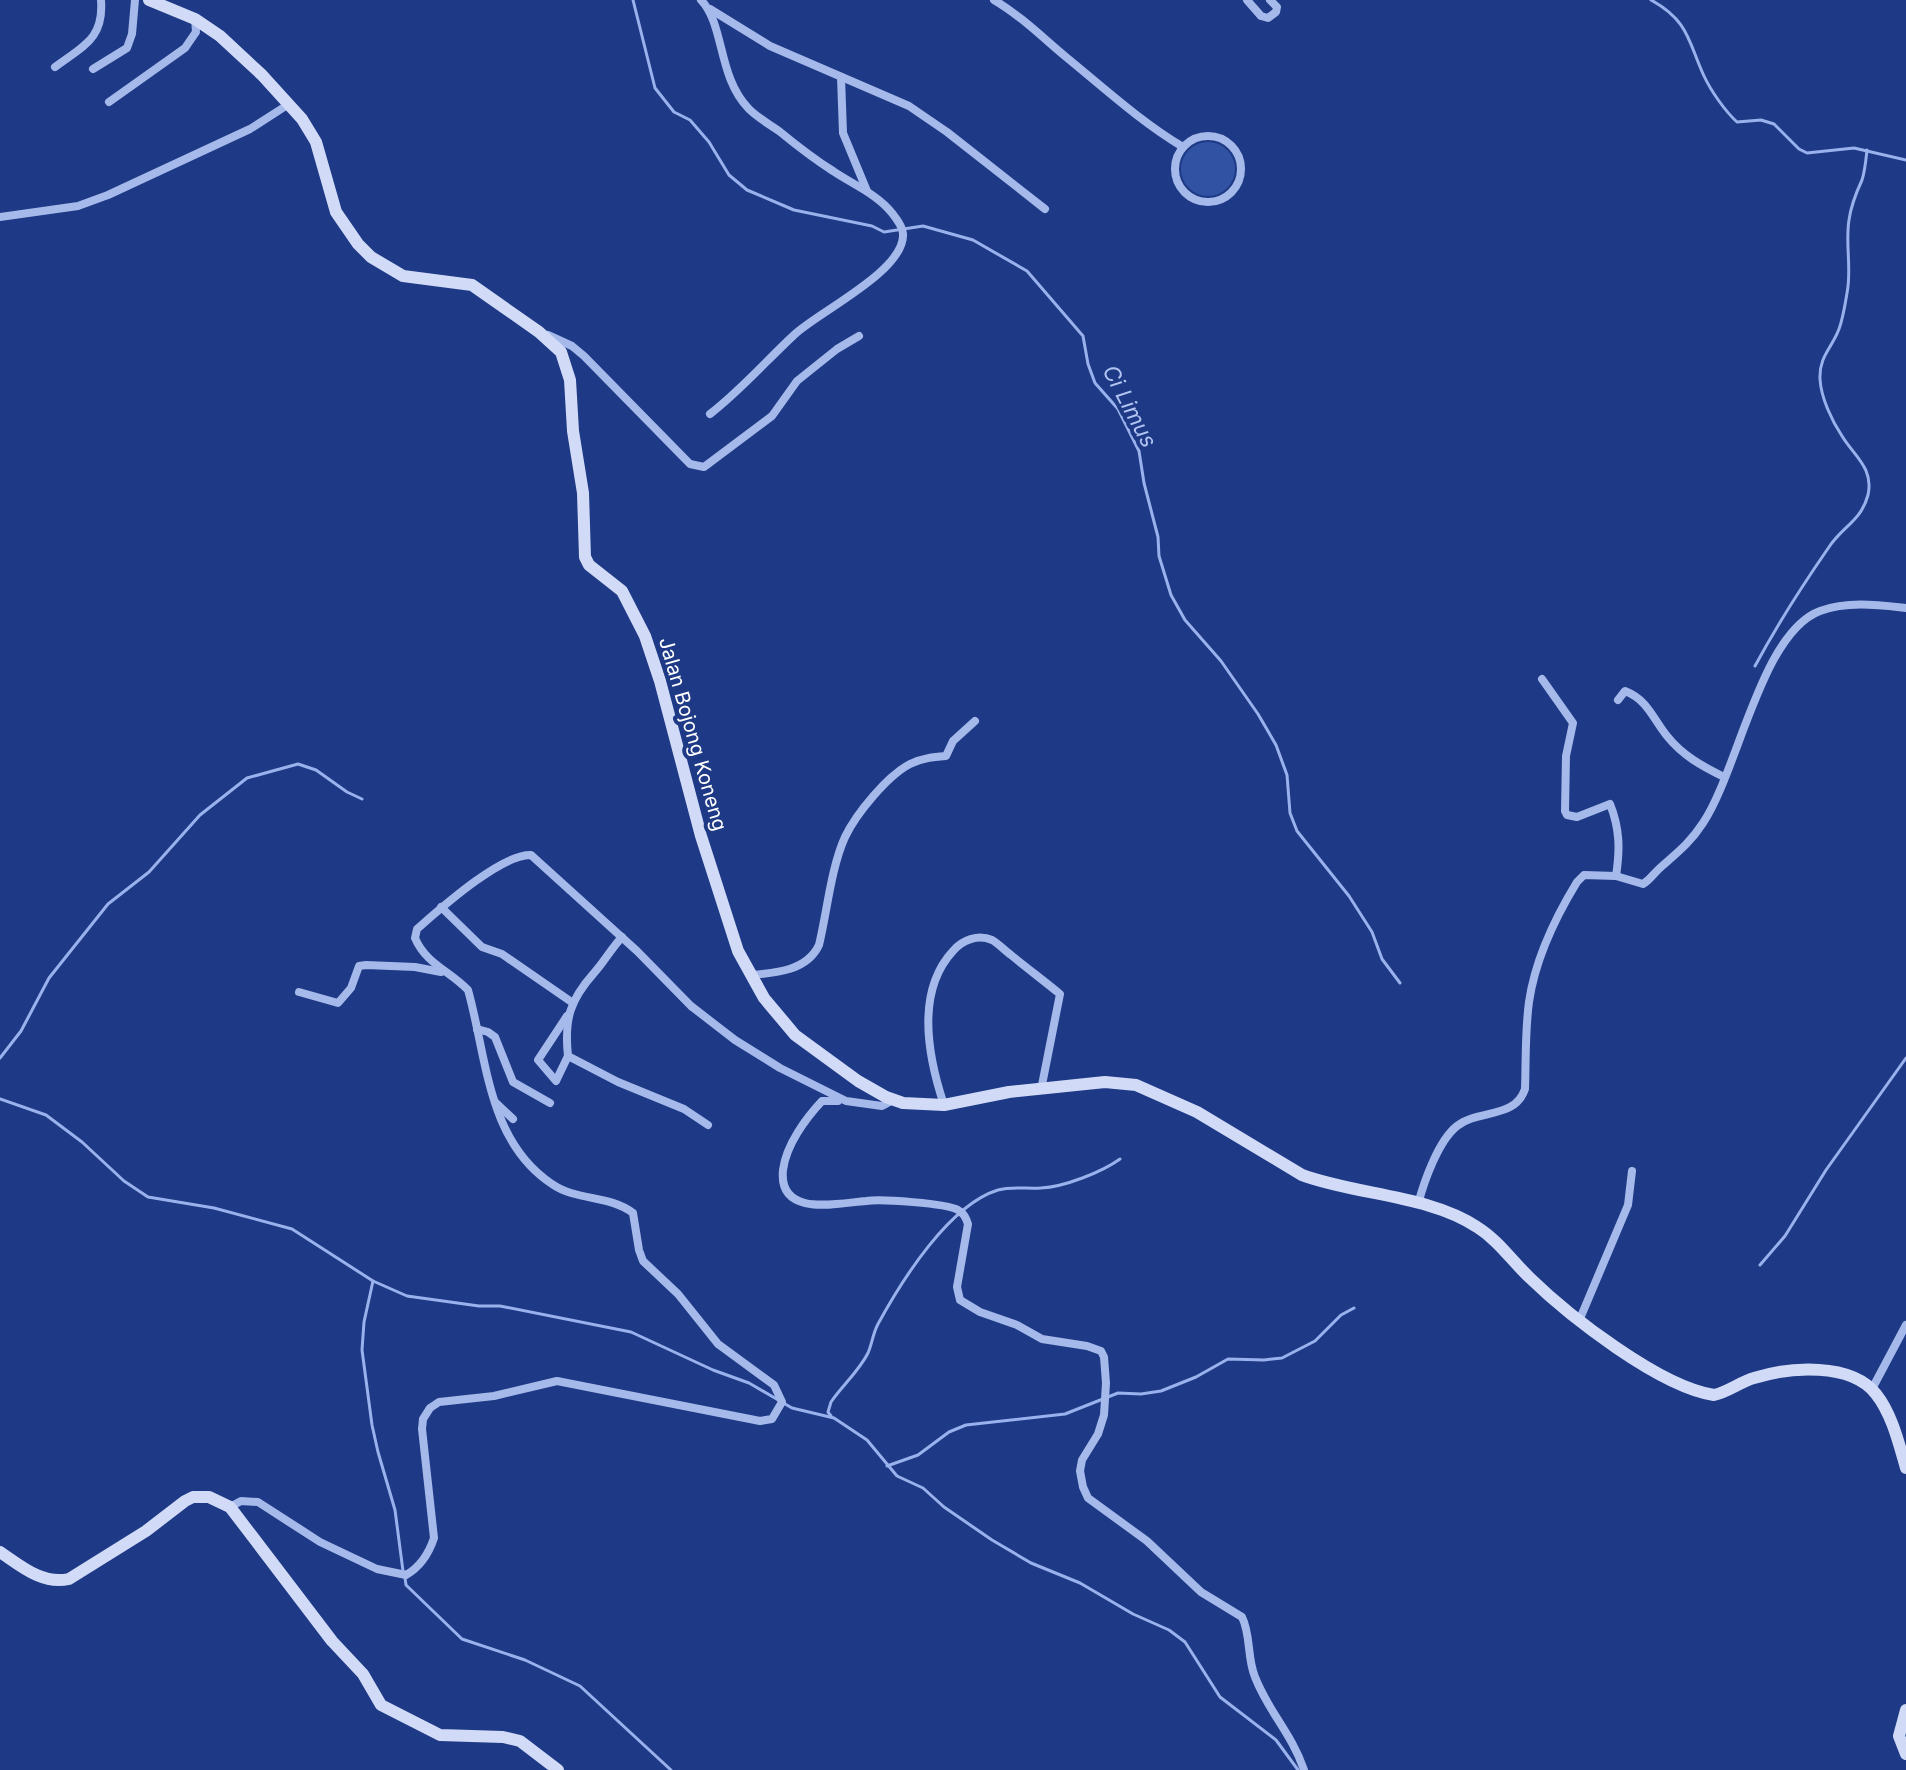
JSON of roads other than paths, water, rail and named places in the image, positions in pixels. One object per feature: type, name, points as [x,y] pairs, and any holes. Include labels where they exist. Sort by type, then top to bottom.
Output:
[{"type":"street","points":[[55,67],[99,31],[101,0]]},
{"type":"street","points":[[93,69],[127,48],[132,34],[135,0]]},
{"type":"street","name":"Jalan Bojong Koneng","points":[[149,0],[195,19],[228,42],[289,104],[316,142],[336,212],[371,257],[403,276],[472,285],[539,332],[561,352],[570,380],[573,431],[583,493],[585,557],[589,565],[622,591],[645,636],[701,836],[738,951],[750,975],[776,1015],[795,1035],[858,1081],[893,1100],[944,1105]]},
{"type":"street","points":[[701,0],[770,46],[909,106],[1045,209]]},
{"type":"street","points":[[994,0],[1041,33],[1144,120],[1183,147]]},
{"type":"street","points":[[1247,0],[1261,16],[1268,18],[1277,7],[1270,0]]},
{"type":"street","points":[[709,8],[724,68],[735,91],[750,110],[830,170],[867,192],[891,212],[903,230],[902,243],[886,268],[796,333],[752,379],[710,414]]},
{"type":"street","points":[[109,102],[185,48],[196,32],[195,19]]},
{"type":"street","points":[[841,77],[843,133],[867,192]]},
{"type":"street","points":[[0,217],[78,206],[108,195],[250,129],[289,104]]},
{"type":"street","points":[[1212,136],[1233,147],[1242,169],[1233,192],[1220,201],[1204,203],[1183,192],[1175,170],[1183,147],[1196,138],[1212,136]]},
{"type":"street","points":[[539,332],[572,346],[584,356],[690,464],[698,467],[708,466],[769,418],[797,381],[837,349],[859,336]]},
{"type":"street","points":[[1418,1204],[1429,1172],[1455,1127],[1508,1109],[1522,1098],[1529,1001],[1537,968],[1565,901],[1582,876],[1616,876],[1643,884],[1678,855],[1704,822],[1764,681],[1796,627],[1820,611],[1847,605],[1906,608]]},
{"type":"street","points":[[1542,679],[1573,723],[1572,739],[1567,750],[1565,811],[1567,815],[1577,817],[1610,804],[1618,826],[1620,851],[1616,876]]},
{"type":"street","points":[[1618,700],[1625,691],[1638,698],[1653,712],[1673,743],[1696,763],[1724,777]]},
{"type":"street","points":[[750,975],[781,971],[809,960],[819,945],[844,839],[856,819],[891,779],[908,765],[946,756],[953,741],[975,721]]},
{"type":"street","points":[[442,972],[415,938],[417,929],[463,889],[511,860],[531,855],[622,937],[691,1006],[735,1040],[780,1068],[846,1101]]},
{"type":"street","points":[[441,907],[482,947],[502,954],[573,1003]]},
{"type":"street","points":[[567,1015],[568,1056],[556,1081],[538,1060],[586,980],[622,937]]},
{"type":"street","points":[[1041,1090],[1060,994],[992,940],[976,937],[960,943],[946,958],[935,981],[929,1012],[931,1061],[944,1105],[1009,1092],[1041,1090],[1105,1082],[1136,1085],[1197,1112],[1302,1175],[1418,1204],[1476,1226],[1579,1321],[1674,1381],[1709,1394],[1720,1394],[1755,1377],[1815,1370],[1847,1375],[1861,1381],[1872,1389],[1885,1408],[1906,1468]]},
{"type":"street","points":[[230,1507],[241,1501],[258,1502],[320,1542],[377,1569],[406,1575],[422,1562],[434,1538],[422,1429],[423,1419],[430,1408],[439,1402],[494,1396],[557,1381],[760,1421],[774,1417],[781,1404],[781,1396],[774,1385],[718,1344],[678,1294],[643,1261],[633,1213],[618,1204],[579,1196],[545,1179],[525,1160],[492,1100],[468,990],[458,980],[442,972],[415,967],[366,965],[359,966],[351,988],[338,1003],[299,992]]},
{"type":"street","points":[[477,1029],[495,1037],[513,1082],[550,1103]]},
{"type":"street","points":[[568,1056],[618,1082],[684,1109],[708,1125]]},
{"type":"street","points":[[492,1100],[513,1119]]},
{"type":"street","points":[[893,1100],[882,1106],[822,1101],[796,1137],[783,1171],[787,1191],[813,1204],[836,1206],[869,1201],[959,1210],[966,1216],[968,1224],[957,1287],[960,1300],[1042,1339],[1101,1351],[1106,1383],[1104,1415],[1098,1434],[1082,1460],[1080,1471],[1088,1498],[1147,1541],[1201,1592],[1242,1617],[1255,1679],[1267,1704],[1285,1726],[1304,1770]]},
{"type":"street","points":[[1579,1321],[1628,1205],[1632,1171]]},
{"type":"street","points":[[1872,1389],[1906,1325]]},
{"type":"street","points":[[0,1552],[34,1574],[59,1581],[69,1579],[185,1501],[193,1497],[209,1497],[230,1507],[332,1641],[363,1674],[381,1705],[440,1735],[503,1737],[520,1741],[558,1770]]},
{"type":"street","points":[[1906,1710],[1899,1736],[1906,1754]]},
{"type":"waterway","name":"Ci Limus","points":[[633,0],[655,88],[674,112],[690,120],[709,142],[729,175],[747,190],[794,210],[872,226],[884,232],[923,226],[973,240],[1027,271],[1083,336],[1095,383],[1118,409],[1139,451],[1158,537],[1159,556],[1171,595],[1185,620],[1221,661],[1258,714],[1276,745],[1287,775],[1290,813],[1297,831],[1349,896],[1372,932],[1382,959],[1400,983]]},
{"type":"waterway","points":[[1651,0],[1680,24],[1710,88],[1737,122],[1761,120],[1774,124],[1807,153],[1854,148],[1906,160]]},
{"type":"waterway","points":[[1755,666],[1809,576],[1834,540],[1861,511],[1868,495],[1866,470],[1831,416],[1820,379],[1824,358],[1839,329],[1844,311],[1849,266],[1849,220],[1863,176],[1867,150]]},
{"type":"waterway","points":[[0,1058],[21,1031],[49,978],[108,904],[149,872],[200,815],[247,778],[298,764],[316,770],[362,799]]},
{"type":"waterway","points":[[1760,1265],[1785,1236],[1826,1170],[1906,1058]]},
{"type":"waterway","points":[[0,1099],[46,1115],[82,1142],[124,1181],[148,1197],[214,1208],[292,1229],[373,1281],[407,1296],[500,1306],[631,1332],[749,1383],[792,1408],[834,1418],[867,1440],[897,1476],[923,1488],[944,1507],[992,1540],[1031,1563],[1080,1583],[1133,1614],[1169,1630],[1185,1642],[1220,1697],[1276,1740],[1298,1770]]},
{"type":"waterway","points":[[831,1416],[828,1412],[831,1402],[864,1360],[876,1327],[900,1287],[929,1246],[962,1211],[998,1190],[1061,1185],[1093,1174],[1120,1159]]},
{"type":"waterway","points":[[373,1281],[364,1322],[362,1350],[372,1425],[395,1510],[403,1571]]},
{"type":"waterway","points":[[887,1466],[918,1455],[949,1432],[966,1425],[1065,1414],[1118,1393],[1161,1391],[1196,1377],[1228,1359],[1282,1358],[1315,1341],[1341,1315],[1354,1308]]},
{"type":"waterway","points":[[405,1578],[406,1585],[462,1639],[525,1660],[580,1686],[671,1770]]}]
